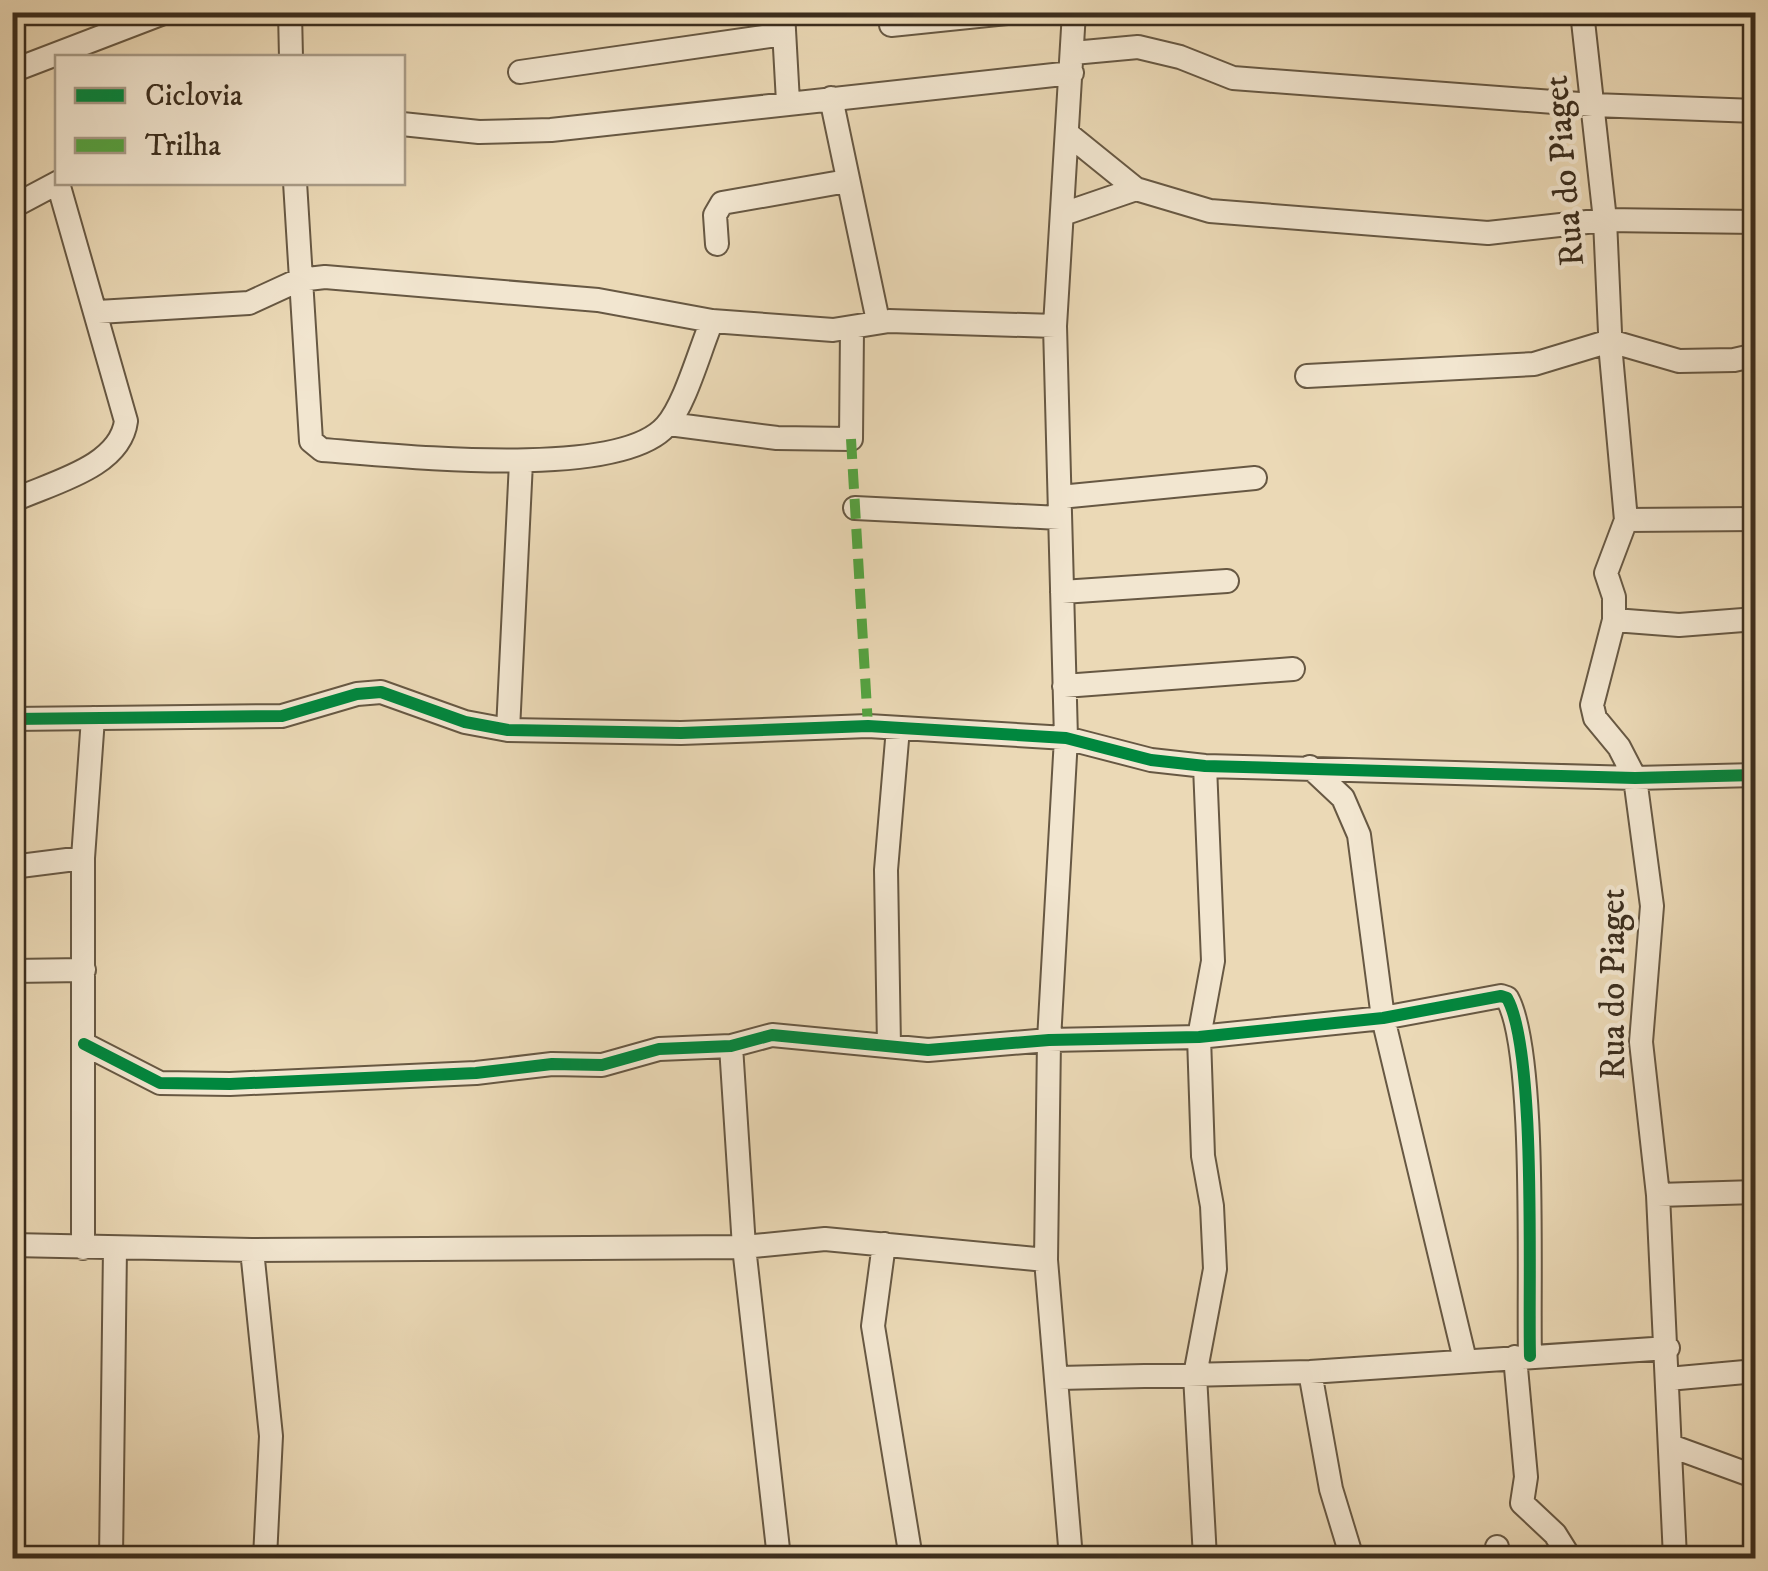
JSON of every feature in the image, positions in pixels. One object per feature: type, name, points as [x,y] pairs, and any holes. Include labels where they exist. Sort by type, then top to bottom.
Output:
[{"type":"street","points":[[12,71],[166,12]]},
{"type":"street","points":[[290,12],[291,55]]},
{"type":"street","points":[[892,25],[1018,12]]},
{"type":"street","points":[[1072,1558],[1046,1260],[1049,1040],[1066,738],[1055,326],[1074,12]]},
{"type":"street","name":"Rua do Piaget","points":[[1582,12],[1605,220],[1610,341],[1626,520],[1606,573],[1614,620],[1592,705],[1595,718],[1636,778],[1652,906],[1641,1042],[1658,1196],[1677,1558]]},
{"type":"street","points":[[520,72],[784,23],[788,102]]},
{"type":"street","points":[[405,124],[479,132],[551,130],[832,98],[1072,63],[1138,47],[1180,56],[1233,78],[1593,105],[1756,111]]},
{"type":"street","points":[[832,98],[878,321]]},
{"type":"street","points":[[1068,134],[1136,188],[1210,211],[1469,232],[1605,220],[1756,222]]},
{"type":"street","points":[[716,244],[714,215],[722,202],[847,181]]},
{"type":"street","points":[[12,207],[55,185]]},
{"type":"street","points":[[12,501],[107,457],[119,446],[126,421],[60,185]]},
{"type":"street","points":[[295,185],[310,441],[316,448],[521,462],[630,449],[669,424],[712,321]]},
{"type":"street","points":[[1063,214],[1136,188]]},
{"type":"street","points":[[98,312],[248,302],[299,280],[342,278],[579,298],[712,321],[852,329],[878,321],[1055,326]]},
{"type":"street","points":[[669,424],[776,438],[851,439],[852,329]]},
{"type":"street","points":[[1307,376],[1534,364],[1610,341],[1679,361],[1734,360],[1756,355]]},
{"type":"street","points":[[508,730],[521,462]]},
{"type":"street","points":[[855,508],[1060,507],[1255,478]]},
{"type":"street","points":[[1626,520],[1756,519]]},
{"type":"street","points":[[1062,592],[1228,581]]},
{"type":"street","points":[[1614,620],[1679,625],[1756,620]]},
{"type":"street","points":[[1064,686],[1293,669]]},
{"type":"street","points":[[12,718],[282,716],[358,694],[381,692],[465,722],[508,730],[681,733],[898,728],[1066,738],[1151,760],[1205,766],[1636,778],[1756,775]]},
{"type":"street","points":[[83,1248],[83,858],[93,718]]},
{"type":"street","points":[[889,1046],[886,870],[898,728]]},
{"type":"street","points":[[1205,766],[1213,961],[1199,1037],[1203,1156],[1212,1206],[1215,1269],[1196,1375],[1205,1558]]},
{"type":"street","points":[[1310,767],[1342,798],[1359,835],[1383,1018],[1465,1360]]},
{"type":"street","points":[[12,867],[83,858]]},
{"type":"street","points":[[12,971],[84,970]]},
{"type":"street","points":[[84,1044],[144,1078],[183,1085],[476,1073],[552,1064],[602,1065],[659,1049],[731,1046],[772,1035],[928,1050],[1049,1040],[1199,1037],[1383,1018],[1500,996],[1512,1007],[1526,1123],[1522,1357],[1526,1477],[1522,1503],[1555,1534],[1570,1558]]},
{"type":"street","points":[[731,1046],[744,1247],[779,1558]]},
{"type":"street","points":[[1658,1196],[1756,1192]]},
{"type":"street","points":[[12,1244],[252,1250],[744,1247],[826,1239],[1046,1260]]},
{"type":"street","points":[[884,1244],[872,1326],[911,1558]]},
{"type":"street","points":[[111,1558],[116,1248]]},
{"type":"street","points":[[252,1250],[271,1436],[265,1558]]},
{"type":"street","points":[[1059,1378],[1310,1372],[1668,1348]]},
{"type":"street","points":[[1668,1380],[1756,1371]]},
{"type":"street","points":[[1310,1372],[1331,1489],[1352,1558]]},
{"type":"street","points":[[1671,1446],[1756,1477]]},
{"type":"marked path","points":[[851,439],[868,726]]},
{"type":"cycle path","points":[[12,719],[282,716],[357,694],[381,692],[465,722],[508,730],[681,733],[868,726],[1066,738],[1151,760],[1205,766],[1635,778],[1756,775]]},
{"type":"cycle path","points":[[84,1044],[160,1083],[230,1084],[476,1073],[552,1064],[602,1065],[659,1049],[731,1046],[772,1035],[928,1050],[1049,1040],[1199,1037],[1383,1018],[1501,996],[1507,998],[1517,1026],[1523,1066],[1529,1170],[1530,1356]]}]
